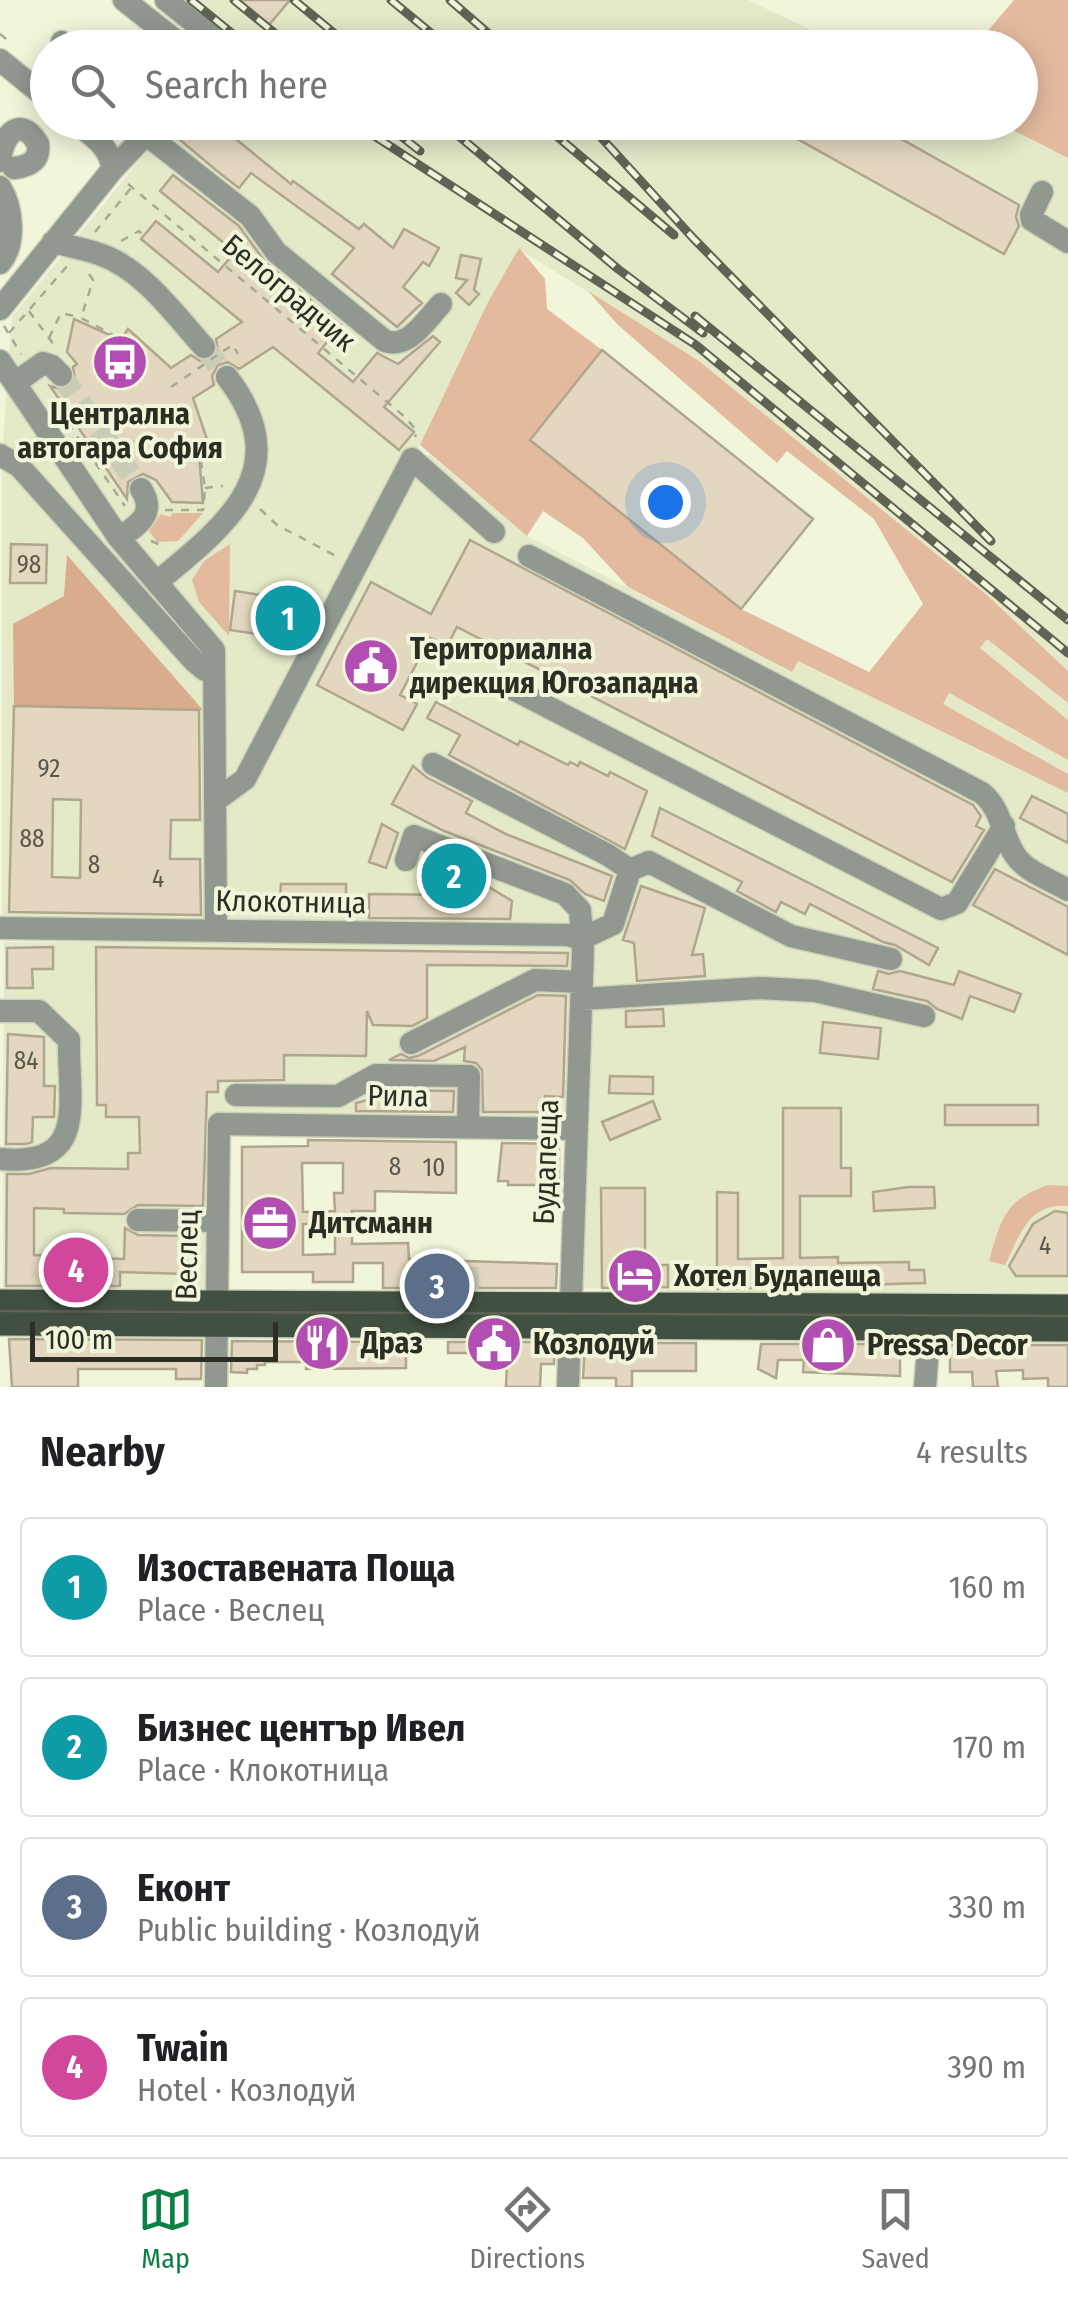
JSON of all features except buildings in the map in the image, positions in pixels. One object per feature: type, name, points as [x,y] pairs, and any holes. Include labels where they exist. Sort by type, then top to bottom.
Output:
[{"type":"main road","points":[[0,1323],[468,1297],[570,1315]]},
{"type":"main road","points":[[0,1302],[216,1314],[931,1318],[1068,1330]]},
{"type":"main road","points":[[931,1318],[1068,1307]]},
{"type":"street","points":[[124,0],[162,30]]},
{"type":"street","points":[[166,0],[204,30]]},
{"type":"street","points":[[0,60],[30,84]]},
{"type":"street","points":[[97,140],[112,159],[112,170]]},
{"type":"street","points":[[2,317],[48,250],[141,140]]},
{"type":"street","points":[[164,140],[250,216],[276,252],[385,340],[404,342],[442,304]]},
{"type":"street","points":[[0,263],[6,256],[5,172]]},
{"type":"street","points":[[1042,192],[1032,220],[1068,242]]},
{"type":"street","points":[[48,250],[103,254],[132,274],[213,350]]},
{"type":"street","points":[[0,361],[23,376],[137,516],[156,582],[214,648],[216,930]]},
{"type":"street","points":[[23,376],[43,363],[60,364]]},
{"type":"street","points":[[156,582],[208,540],[234,496],[254,478],[258,458],[255,426],[243,398],[227,376]]},
{"type":"street","points":[[0,455],[20,466],[194,661],[214,672]]},
{"type":"street","points":[[215,802],[245,779],[412,460],[494,532]]},
{"type":"street","points":[[528,556],[982,793],[994,803],[1016,856],[1026,868],[1068,890]]},
{"type":"street","points":[[509,687],[941,909],[957,903],[1004,826]]},
{"type":"street","points":[[433,764],[630,870]]},
{"type":"street","name":"Будапеща","points":[[406,860],[414,836],[565,894],[580,910],[582,990],[568,1387]]},
{"type":"street","points":[[630,870],[649,862],[792,936],[891,959]]},
{"type":"street","points":[[581,939],[614,924],[630,870]]},
{"type":"street","name":"Клокотница","points":[[0,928],[568,935],[581,939]]},
{"type":"street","points":[[412,1043],[534,980],[582,990],[760,988],[815,992],[924,1016]]},
{"type":"street","points":[[0,1011],[40,1011],[69,1040],[67,1133],[60,1148],[45,1157],[26,1161],[0,1159]]},
{"type":"street","points":[[236,1094],[338,1096],[376,1074],[469,1076],[468,1128]]},
{"type":"street","name":"Рила","points":[[219,1124],[577,1129]]},
{"type":"street","name":"Веслец","points":[[216,1387],[219,1124]]},
{"type":"street","points":[[138,1220],[218,1221]]},
{"type":"street","points":[[925,1387],[931,1318]]},
{"type":"path","name":"Белоградчик","points":[[112,170],[414,426],[412,460]]},
{"type":"path","points":[[99,240],[91,237],[132,186]]},
{"type":"path","points":[[117,242],[139,231],[144,236]]},
{"type":"path","points":[[8,333],[69,264],[48,250]]},
{"type":"path","points":[[81,318],[93,280],[84,268]]},
{"type":"path","points":[[28,310],[49,338],[60,364]]},
{"type":"path","points":[[49,338],[61,314],[81,318],[122,339]]},
{"type":"path","points":[[2,317],[23,376]]},
{"type":"path","points":[[171,387],[213,350],[233,345],[238,354]]},
{"type":"path","points":[[54,403],[155,544],[176,546]]},
{"type":"path","points":[[137,516],[202,510],[200,455]]},
{"type":"path","points":[[204,488],[232,485],[234,496],[277,525],[341,558]]},
{"type":"shaded area","points":[[184,0],[748,0],[811,30],[220,30]]},
{"type":"shaded area","points":[[1014,0],[1068,0],[1068,158],[1033,140],[1038,140],[1038,30],[988,30]]},
{"type":"shaded area","points":[[156,140],[1034,140],[1068,158],[1068,671],[988,596],[699,361],[519,249],[488,302],[420,445],[232,780],[208,801],[206,918],[2,917],[2,456],[12,317]]},
{"type":"shaded area","points":[[519,248],[545,279],[547,309],[602,350],[530,440],[741,609],[869,672],[923,604],[874,519],[787,451],[777,463],[618,325],[588,291],[699,361],[988,596],[1068,671],[1068,703],[987,639],[980,648],[1068,720],[1068,760],[949,693],[943,704],[1068,774],[1068,793],[798,661],[792,672],[628,587],[583,538],[543,511],[527,536],[420,445],[488,302]]},
{"type":"shaded area","points":[[429,454],[527,536],[791,672],[797,661],[1068,793],[1068,1292],[579,1288],[590,1125],[212,1118],[207,1291],[3,1289],[4,942],[223,942],[222,808],[252,783]]},
{"type":"shaded area","points":[[173,513],[203,513],[178,541],[157,542],[149,531],[161,514],[170,517]]},
{"type":"shaded area","points":[[230,544],[229,636],[199,602],[192,580],[204,561]]},
{"type":"shaded area","points":[[67,555],[203,710],[14,706],[13,624],[64,596]]},
{"type":"shaded area","points":[[986,638],[1068,703],[1068,720],[979,648]]},
{"type":"shaded area","points":[[948,693],[1068,760],[1068,774],[943,704]]},
{"type":"shaded area","points":[[1048,1185],[1068,1186],[1068,1206],[1044,1209],[1035,1215],[1021,1232],[1005,1265],[989,1261],[1007,1213],[1022,1197]]},
{"type":"tunnel","points":[[204,347],[227,377]]},
{"type":"tunnel","points":[[61,375],[141,489]]},
{"type":"tunnel","points":[[468,1260],[468,1289]]},
{"type":"tram line","points":[[0,1311],[1068,1316]]},
{"type":"railway","points":[[191,0],[228,30]]},
{"type":"railway","points":[[234,0],[271,30]]},
{"type":"railway","points":[[294,0],[330,30]]},
{"type":"railway","points":[[391,0],[427,30]]},
{"type":"railway","points":[[450,0],[484,30]]},
{"type":"railway","points":[[381,140],[696,345],[1068,653]]},
{"type":"railway","points":[[406,140],[420,151]]},
{"type":"railway","points":[[464,140],[618,269],[703,333]]},
{"type":"railway","points":[[561,140],[674,235]]},
{"type":"railway","points":[[603,140],[693,238],[991,541]]},
{"type":"railway","points":[[695,316],[1068,620]]},
{"type":"place","name":"Централна автогара София","points":[[120,362]]},
{"type":"place","name":"Изоставената Поща","points":[[288,618]]},
{"type":"place","name":"Териториална дирекция Югозападна","points":[[371,666]]},
{"type":"place","name":"Бизнес център Ивел","points":[[454,876]]},
{"type":"place","name":"Дитсманн","points":[[270,1223]]},
{"type":"place","name":"Twain","points":[[76,1270]]},
{"type":"place","name":"Хотел Будапеща","points":[[635,1276]]},
{"type":"place","name":"Еконт","points":[[437,1286]]},
{"type":"place","name":"Драз","points":[[322,1343]]},
{"type":"place","name":"Козлодуй","points":[[494,1344]]},
{"type":"place","name":"Pressa Decor","points":[[828,1345]]}]
